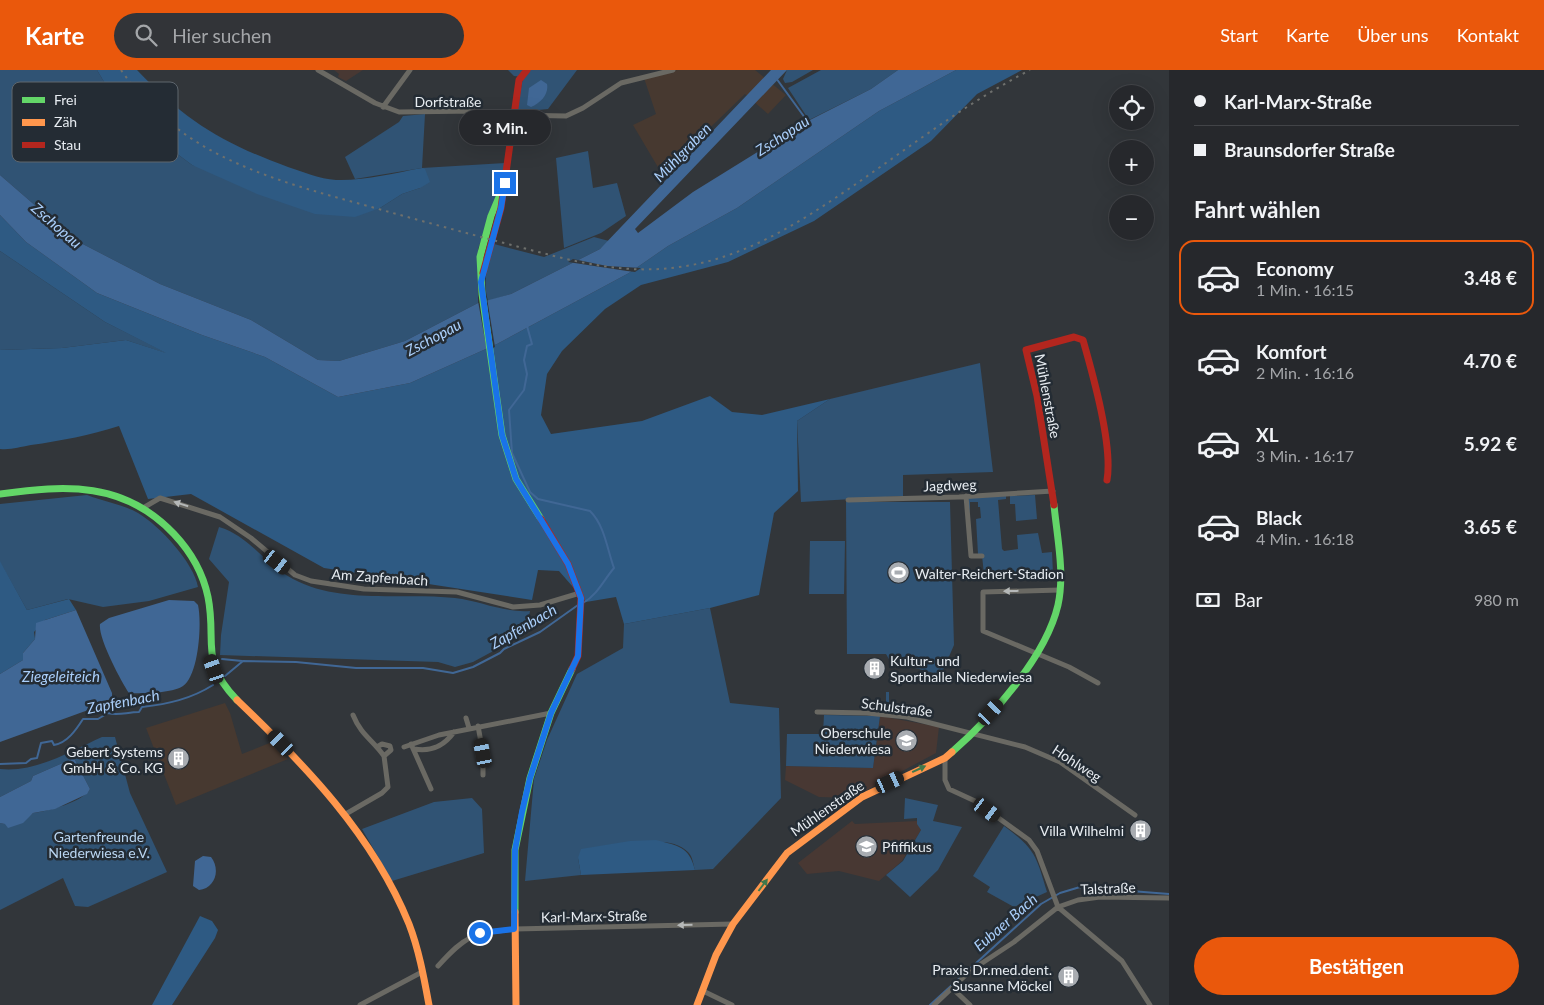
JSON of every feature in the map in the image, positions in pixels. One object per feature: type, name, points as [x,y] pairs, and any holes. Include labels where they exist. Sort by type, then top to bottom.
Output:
[{"type":"street","name":"Dorfstraße","points":[[318,70],[383,107],[402,113],[476,111],[514,115],[566,116],[583,108],[621,82],[673,70]]},
{"type":"street","name":"Dorfstraße","points":[[383,107],[410,70]]},
{"type":"street","points":[[516,1005],[514,929],[515,850],[530,778],[551,713],[578,656],[581,610],[581,595],[568,564],[535,514],[512,469],[502,435],[482,294],[481,282],[501,208],[519,80],[526,70]]},
{"type":"street","name":"Mühlenstraße","points":[[697,1005],[716,955],[733,924],[787,853],[800,841],[862,797],[945,758],[1001,702],[1036,653],[1053,618],[1060,590],[1060,569],[1053,491],[1037,396],[1026,350],[1074,337],[1080,337],[1084,341],[1093,375],[1110,464],[1107,480]]},
{"type":"street","points":[[0,494],[41,488],[78,488],[120,496],[143,508],[178,539],[201,572],[209,596],[209,648],[219,677],[228,690],[308,771],[344,815],[401,907],[409,925],[429,1005]]},
{"type":"street","name":"Jagdweg","points":[[848,500],[1053,491]]},
{"type":"street","points":[[966,496],[971,556],[982,556]]},
{"type":"street","name":"Am Zapfenbach","points":[[143,508],[160,498],[220,516],[252,538],[295,576],[311,582],[364,589],[457,592],[513,607],[540,606],[581,595]]},
{"type":"street","points":[[1060,590],[983,592],[983,631],[1069,666],[1098,683]]},
{"type":"street","name":"Schulstraße","points":[[817,712],[867,713],[907,717],[972,733]]},
{"type":"street","points":[[412,747],[469,728],[551,713]]},
{"type":"street","points":[[344,815],[382,793],[388,787],[384,756],[378,747],[368,740],[353,715]]},
{"type":"street","points":[[466,718],[469,728]]},
{"type":"street","points":[[478,726],[483,753],[483,775]]},
{"type":"street","points":[[404,747],[428,749],[443,746],[454,732]]},
{"type":"street","name":"Hohlweg","points":[[972,733],[1025,746],[1060,762],[1136,816]]},
{"type":"street","points":[[378,747],[382,744],[390,746],[391,750],[384,756]]},
{"type":"street","points":[[412,747],[432,790]]},
{"type":"street","points":[[945,758],[945,780],[949,789],[974,801],[1029,840],[1037,852],[1056,905],[1122,961],[1150,1005]]},
{"type":"street","name":"Talstraße","points":[[934,1005],[970,971],[1014,942],[1056,905],[1100,897],[1169,899]]},
{"type":"street","name":"Karl-Marx-Straße","points":[[438,966],[459,943],[480,933],[514,929],[733,924]]},
{"type":"street","points":[[360,1005],[422,972]]},
{"type":"street","points":[[952,988],[970,1005]]},
{"type":"street","points":[[703,991],[732,1005]]},
{"type":"shaded area","points":[[97,70],[137,70],[149,82],[104,82]]},
{"type":"shaded area","points":[[334,70],[363,70],[346,81],[338,77],[339,74]]},
{"type":"shaded area","points":[[677,70],[755,70],[786,95],[768,114],[745,94],[662,174],[633,125],[656,114],[644,78]]},
{"type":"shaded area","points":[[956,70],[1022,70],[977,94],[931,141],[814,221],[728,262],[641,285],[605,309],[562,351],[547,374],[541,415],[551,434],[642,421],[710,396],[732,412],[762,415],[830,399],[797,421],[798,491],[774,513],[759,595],[710,608],[624,624],[616,597],[586,602],[559,571],[538,570],[532,600],[324,568],[191,494],[148,499],[119,426],[64,440],[12,449],[0,449],[0,350],[62,348],[126,340],[166,353],[105,322],[0,251],[0,215],[26,242],[97,293],[202,335],[265,357],[338,397],[410,383],[497,344],[629,273],[668,246],[737,208],[879,111]]},
{"type":"shaded area","points":[[178,108],[206,129],[243,149],[318,177],[347,180],[422,168],[425,169],[430,182],[420,188],[402,194],[380,208],[355,217],[315,214],[257,194],[192,165],[178,154]]},
{"type":"shaded area","points":[[0,561],[27,610],[69,599],[76,610],[45,620],[34,632],[35,639],[23,653],[23,660],[0,674]]},
{"type":"shaded area","points":[[225,703],[230,713],[242,754],[272,742],[288,759],[176,805],[146,728]]},
{"type":"shaded area","points":[[880,716],[939,727],[936,753],[852,798],[819,797],[785,780],[786,766],[873,768]]},
{"type":"shaded area","name":"Pfiffikus","points":[[852,821],[855,824],[917,821],[921,830],[902,861],[879,881],[839,871],[807,874],[798,863]]},
{"type":"shaded area","points":[[656,840],[682,848],[693,862],[695,870],[581,875],[578,858],[581,849],[630,841]]},
{"type":"shaded area","points":[[200,916],[212,921],[218,930],[215,938],[172,1005],[152,1005]]},
{"type":"green space","points":[[0,70],[97,70],[104,82],[12,82],[12,162],[178,162],[178,154],[192,165],[380,208],[402,194],[420,188],[422,168],[505,163],[500,189],[478,249],[478,303],[405,341],[339,361],[318,360],[251,320],[160,284],[75,240],[0,175]]},
{"type":"green space","points":[[508,70],[577,70],[548,109],[517,112],[523,77],[514,76]]},
{"type":"green space","points":[[787,70],[813,70],[792,82],[785,83],[783,79]]},
{"type":"green space","points":[[821,70],[898,70],[871,89],[809,120],[788,88]]},
{"type":"green space","points":[[425,114],[422,168],[355,179],[345,157],[399,122],[403,116]]},
{"type":"green space","points":[[588,151],[593,188],[617,183],[626,216],[601,233],[564,248],[556,158]]},
{"type":"green space","points":[[594,237],[609,241],[600,249],[511,294],[488,301],[486,279],[494,244],[544,257]]},
{"type":"green space","points":[[0,251],[105,322],[171,355],[126,340],[62,348],[0,350]]},
{"type":"green space","points":[[980,363],[993,472],[903,475],[903,496],[801,502],[797,421],[830,399]]},
{"type":"green space","points":[[87,495],[120,505],[147,519],[166,536],[183,556],[195,577],[198,587],[149,601],[103,607],[68,599],[27,610],[0,562],[0,504]]},
{"type":"green space","points":[[1035,495],[1037,519],[1016,521],[1015,504],[1010,504],[1010,496]]},
{"type":"green space","points":[[1006,496],[1006,499],[998,500],[1002,549],[1004,551],[1018,549],[1017,535],[1038,533],[1042,553],[1052,552],[1053,574],[984,575],[982,555],[978,554],[976,519],[981,518],[980,507],[978,507],[978,502],[970,502],[970,516],[968,498]]},
{"type":"green space","name":"Walter-Reichert-Stadion","points":[[846,502],[950,502],[954,645],[941,675],[890,661],[886,654],[847,654]]},
{"type":"green space","points":[[219,527],[240,537],[283,573],[312,587],[352,595],[455,598],[502,609],[530,611],[525,634],[473,662],[455,667],[438,662],[220,655],[229,582],[209,559]]},
{"type":"green space","points":[[810,541],[845,541],[844,594],[809,594]]},
{"type":"green space","points":[[710,608],[730,703],[779,708],[781,798],[713,869],[695,870],[690,854],[678,845],[665,842],[650,842],[619,847],[578,858],[581,875],[525,881],[534,779],[547,740],[577,674],[623,648],[624,624]]},
{"type":"green space","points":[[886,692],[889,692],[889,711],[875,711],[875,706],[886,706]]},
{"type":"green space","points":[[824,715],[880,716],[873,768],[786,766],[787,734],[823,734]]},
{"type":"green space","name":"Gartenfreunde Niederwiesa e.V.","points":[[102,737],[115,737],[130,793],[167,872],[88,907],[75,906],[63,878],[0,910],[0,823],[18,822],[33,813],[73,802],[86,794],[90,789],[74,758],[33,776],[31,781],[0,797],[0,769],[26,768],[52,760]]},
{"type":"green space","points":[[472,798],[482,809],[484,853],[392,881],[362,829],[434,802]]},
{"type":"green space","points":[[905,798],[938,805],[933,821],[962,827],[938,870],[910,897],[886,875],[903,861],[921,830],[917,824],[917,818],[904,819]]},
{"type":"green space","points":[[1004,826],[1022,841],[1033,854],[1047,892],[1014,907],[987,892],[990,887],[973,876]]},
{"type":"water","name":"Zschopau","points":[[771,70],[787,70],[635,229],[638,233],[693,192],[806,122],[871,89],[898,70],[956,70],[879,111],[737,208],[668,246],[629,273],[497,344],[410,383],[338,397],[265,357],[202,335],[97,293],[26,242],[0,215],[0,175],[75,240],[160,284],[251,320],[318,360],[339,361],[405,341],[478,303],[511,294],[600,249]]},
{"type":"water","points":[[541,80],[547,84],[547,91],[541,101],[531,107],[527,105],[529,88]]},
{"type":"water","name":"Ziegeleiteich","points":[[169,600],[194,601],[198,605],[200,623],[198,648],[193,671],[183,686],[178,688],[157,692],[129,693],[106,649],[100,624],[109,618]]},
{"type":"water","name":"Ziegeleiteich","points":[[76,610],[112,693],[112,697],[102,705],[0,742],[0,674],[23,660],[23,653],[35,639],[36,623]]},
{"type":"water","points":[[74,758],[90,789],[87,794],[55,809],[33,813],[23,823],[8,828],[5,824],[0,823],[0,797],[31,781],[33,776]]},
{"type":"water","points":[[203,856],[211,857],[216,867],[216,873],[209,886],[199,890],[193,886],[195,861]]},
{"type":"pier","points":[[573,259],[607,266],[641,268],[635,272],[568,262]]},
{"type":"pier","points":[[487,298],[495,347],[487,351],[478,301]]},
{"type":"waterway","name":"Zschopau","points":[[776,78],[808,122]]},
{"type":"waterway","name":"Zapfenbach","points":[[527,326],[532,344],[527,346],[524,360],[527,374],[524,390],[509,410],[512,453],[530,492],[538,499],[590,511],[599,524],[614,568],[596,591],[583,603]]},
{"type":"waterway","name":"Zapfenbach","points":[[225,676],[243,661],[296,662],[356,668],[423,668],[453,673],[473,667],[504,649],[540,632],[578,605]]},
{"type":"waterway","points":[[222,659],[242,661]]},
{"type":"waterway","name":"Zapfenbach","points":[[0,764],[26,763],[31,759],[37,758],[41,743],[52,741],[54,745],[63,742],[74,732],[83,719],[98,719],[108,713],[139,712],[142,707],[179,700],[213,685]]},
{"type":"waterway","name":"Eubaer Bach","points":[[930,1005],[1041,904],[1060,893],[1080,887],[1169,894]]},
{"type":"railway","points":[[121,70],[131,82]]},
{"type":"railway","points":[[178,129],[205,147],[238,164],[345,200],[583,263],[633,269],[659,269],[713,260],[738,252],[785,229],[853,186],[962,110],[1030,70]]},
{"type":"traffic: fast","points":[[505,183],[491,216],[480,257],[482,294],[502,435],[516,479],[541,519]]},
{"type":"traffic: fast","points":[[0,494],[48,489],[93,491],[135,504],[155,517],[180,541],[199,571],[208,597],[213,662],[225,686],[237,700]]},
{"type":"traffic: fast","points":[[952,752],[1000,704],[1015,685],[1042,645],[1052,625],[1058,605],[1061,580],[1054,505]]},
{"type":"traffic: fast","points":[[515,912],[515,850],[530,778],[551,713],[572,669]]},
{"type":"traffic: slow","points":[[237,700],[312,776],[357,831],[376,861],[394,891],[413,934],[429,1005]]},
{"type":"traffic: slow","points":[[697,1005],[716,955],[733,924],[787,853],[862,797],[945,758],[952,752]]},
{"type":"traffic: slow","points":[[515,912],[516,1005]]},
{"type":"traffic: jam","points":[[483,273],[501,208],[519,80],[527,70]]},
{"type":"traffic: jam","points":[[1054,505],[1037,396],[1026,350],[1074,337],[1083,340],[1105,430],[1108,466],[1107,480]]},
{"type":"traffic: jam","points":[[541,519],[568,564],[581,598],[578,656],[572,669]]},
{"type":"place","name":"Walter-Reichert-Stadion","points":[[899,573]]},
{"type":"place","name":"Kultur- und Sporthalle Niederwiesa","points":[[874,668]]},
{"type":"place","name":"Oberschule Niederwiesa","points":[[907,740]]},
{"type":"place","name":"Gebert Systems GmbH & Co. KG","points":[[179,759]]},
{"type":"place","name":"Villa Wilhelmi","points":[[1140,830]]},
{"type":"place","name":"Pfiffikus","points":[[866,846]]},
{"type":"place","name":"Praxis Dr.med.dent. Susanne Möckel","points":[[1068,977]]},
{"type":"route","points":[[480,933],[514,929],[515,850],[526,795],[551,713],[578,656],[581,634],[580,592],[568,564],[535,514],[516,479],[502,435],[481,282],[501,208],[505,183]]},
{"type":"water label","name":"Mühlgraben","points":[[682,152]]}]
